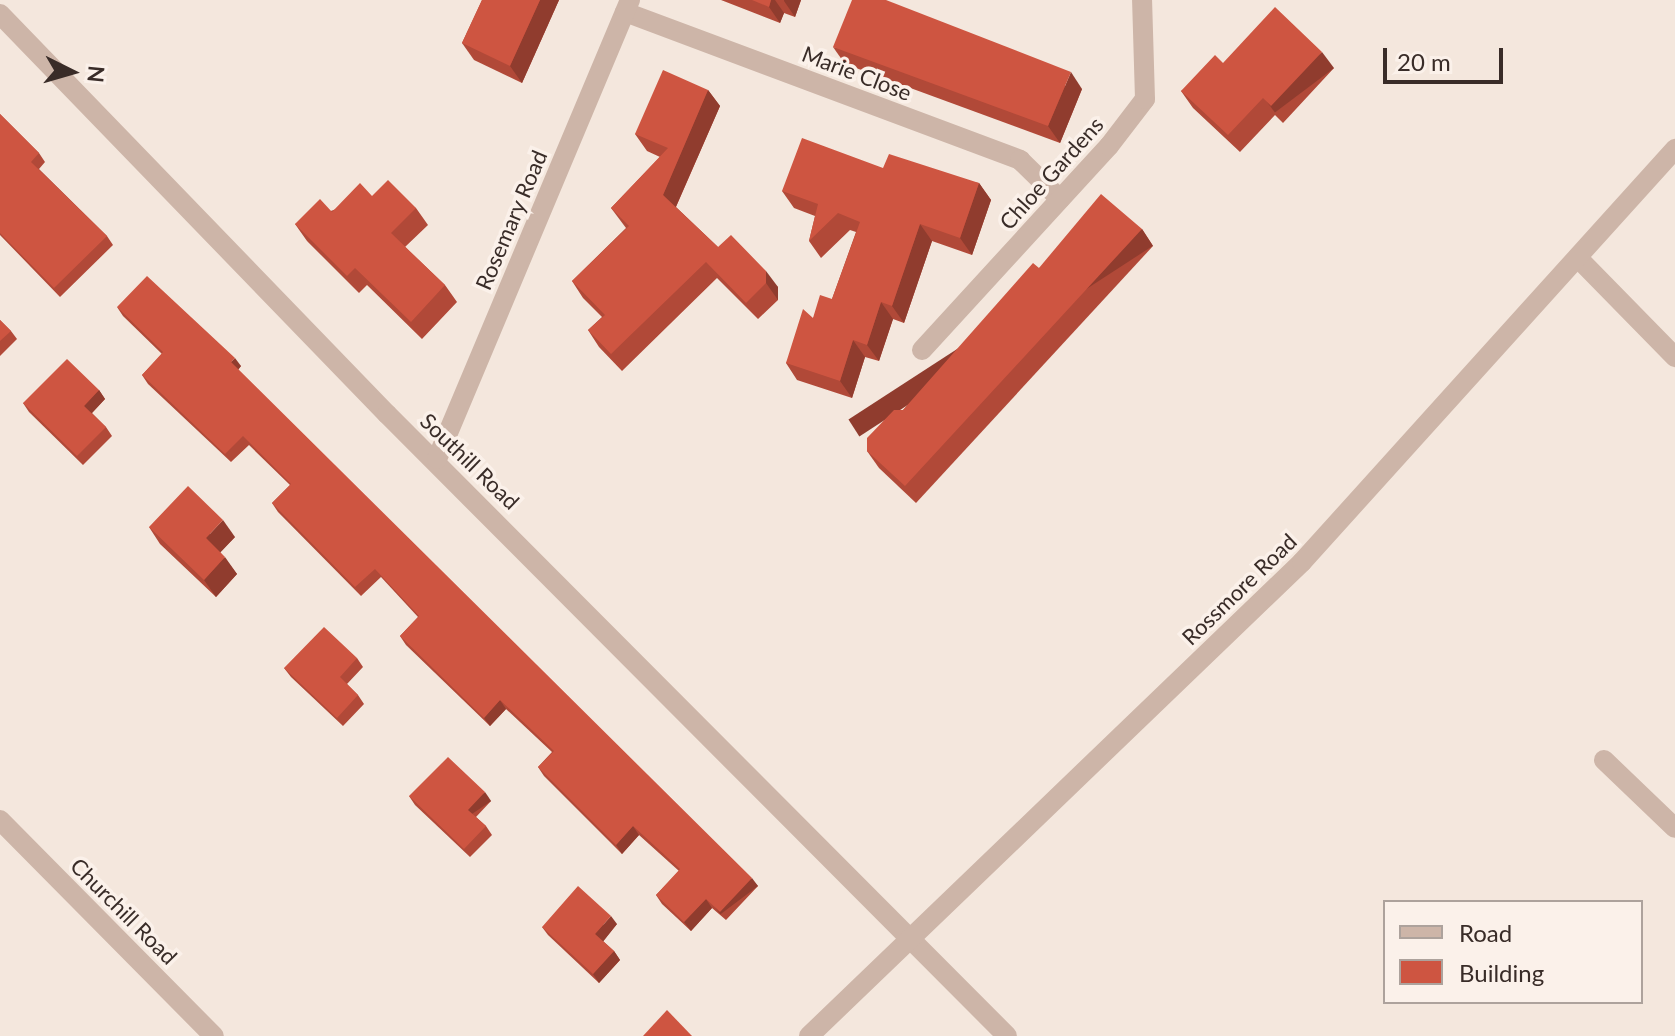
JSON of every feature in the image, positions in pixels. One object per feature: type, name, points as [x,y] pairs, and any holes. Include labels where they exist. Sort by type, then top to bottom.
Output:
[{"type":"street","name":"Chloe Gardens","points":[[922,350],[1060,199],[1145,99],[1142,0]]},
{"type":"street","name":"Marie Close","points":[[628,6],[1020,160],[1060,199]]},
{"type":"street","name":"Rosemary Road","points":[[437,459],[628,6]]},
{"type":"street","name":"Southill Road","points":[[0,14],[387,414],[437,459],[1007,1036]]},
{"type":"street","name":"Rossmore Road","points":[[809,1036],[1302,562],[1675,149]]},
{"type":"street","points":[[1578,258],[1675,357]]},
{"type":"street","points":[[1604,760],[1675,828]]},
{"type":"street","name":"Churchill Road","points":[[0,820],[201,1031]]},
{"type":"building","points":[[482,0],[540,0],[510,66],[462,43]]},
{"type":"building","points":[[752,0],[771,0],[769,7]]},
{"type":"building","points":[[852,0],[886,0],[1071,72],[1048,126],[833,47]]},
{"type":"building","points":[[1275,7],[1322,52],[1271,106],[1263,98],[1228,135],[1181,91],[1215,55],[1223,63]]},
{"type":"building","points":[[663,70],[708,90],[663,195],[718,247],[731,235],[766,271],[766,283],[746,303],[706,262],[611,354],[588,330],[605,315],[572,281],[629,226],[611,208],[668,148],[635,134]]},
{"type":"building","points":[[0,114],[39,153],[31,162],[107,236],[54,288],[0,233]]},
{"type":"building","points":[[802,138],[883,168],[889,154],[979,183],[960,238],[920,224],[892,306],[881,302],[867,345],[853,340],[840,381],[786,363],[803,309],[813,318],[820,295],[832,299],[860,222],[838,213],[809,241],[818,204],[782,191]]},
{"type":"building","points":[[388,180],[416,208],[391,233],[445,285],[411,322],[355,268],[347,276],[295,224],[320,199],[332,212],[360,183],[372,196]]},
{"type":"building","points":[[1101,194],[1142,229],[905,486],[867,451],[867,438],[894,410],[903,410],[1033,263],[1039,268]]},
{"type":"building","points":[[147,276],[235,358],[231,362],[752,878],[720,912],[706,899],[684,922],[656,895],[680,869],[633,826],[616,845],[538,767],[554,751],[500,700],[484,718],[400,636],[419,616],[375,569],[355,587],[272,503],[291,484],[243,436],[225,454],[142,375],[163,352],[117,307]]},
{"type":"building","points":[[0,320],[11,331],[0,341]]},
{"type":"building","points":[[67,359],[99,390],[84,406],[106,427],[77,456],[23,403]]},
{"type":"building","points":[[188,486],[223,520],[206,538],[225,557],[204,580],[149,527]]},
{"type":"building","points":[[324,627],[357,658],[340,677],[358,695],[337,718],[284,668]]},
{"type":"building","points":[[448,757],[485,792],[468,810],[486,826],[464,849],[409,796]]},
{"type":"building","points":[[578,886],[611,916],[595,934],[614,951],[593,974],[542,927]]},
{"type":"building","points":[[667,1010],[692,1036],[643,1036]]}]
